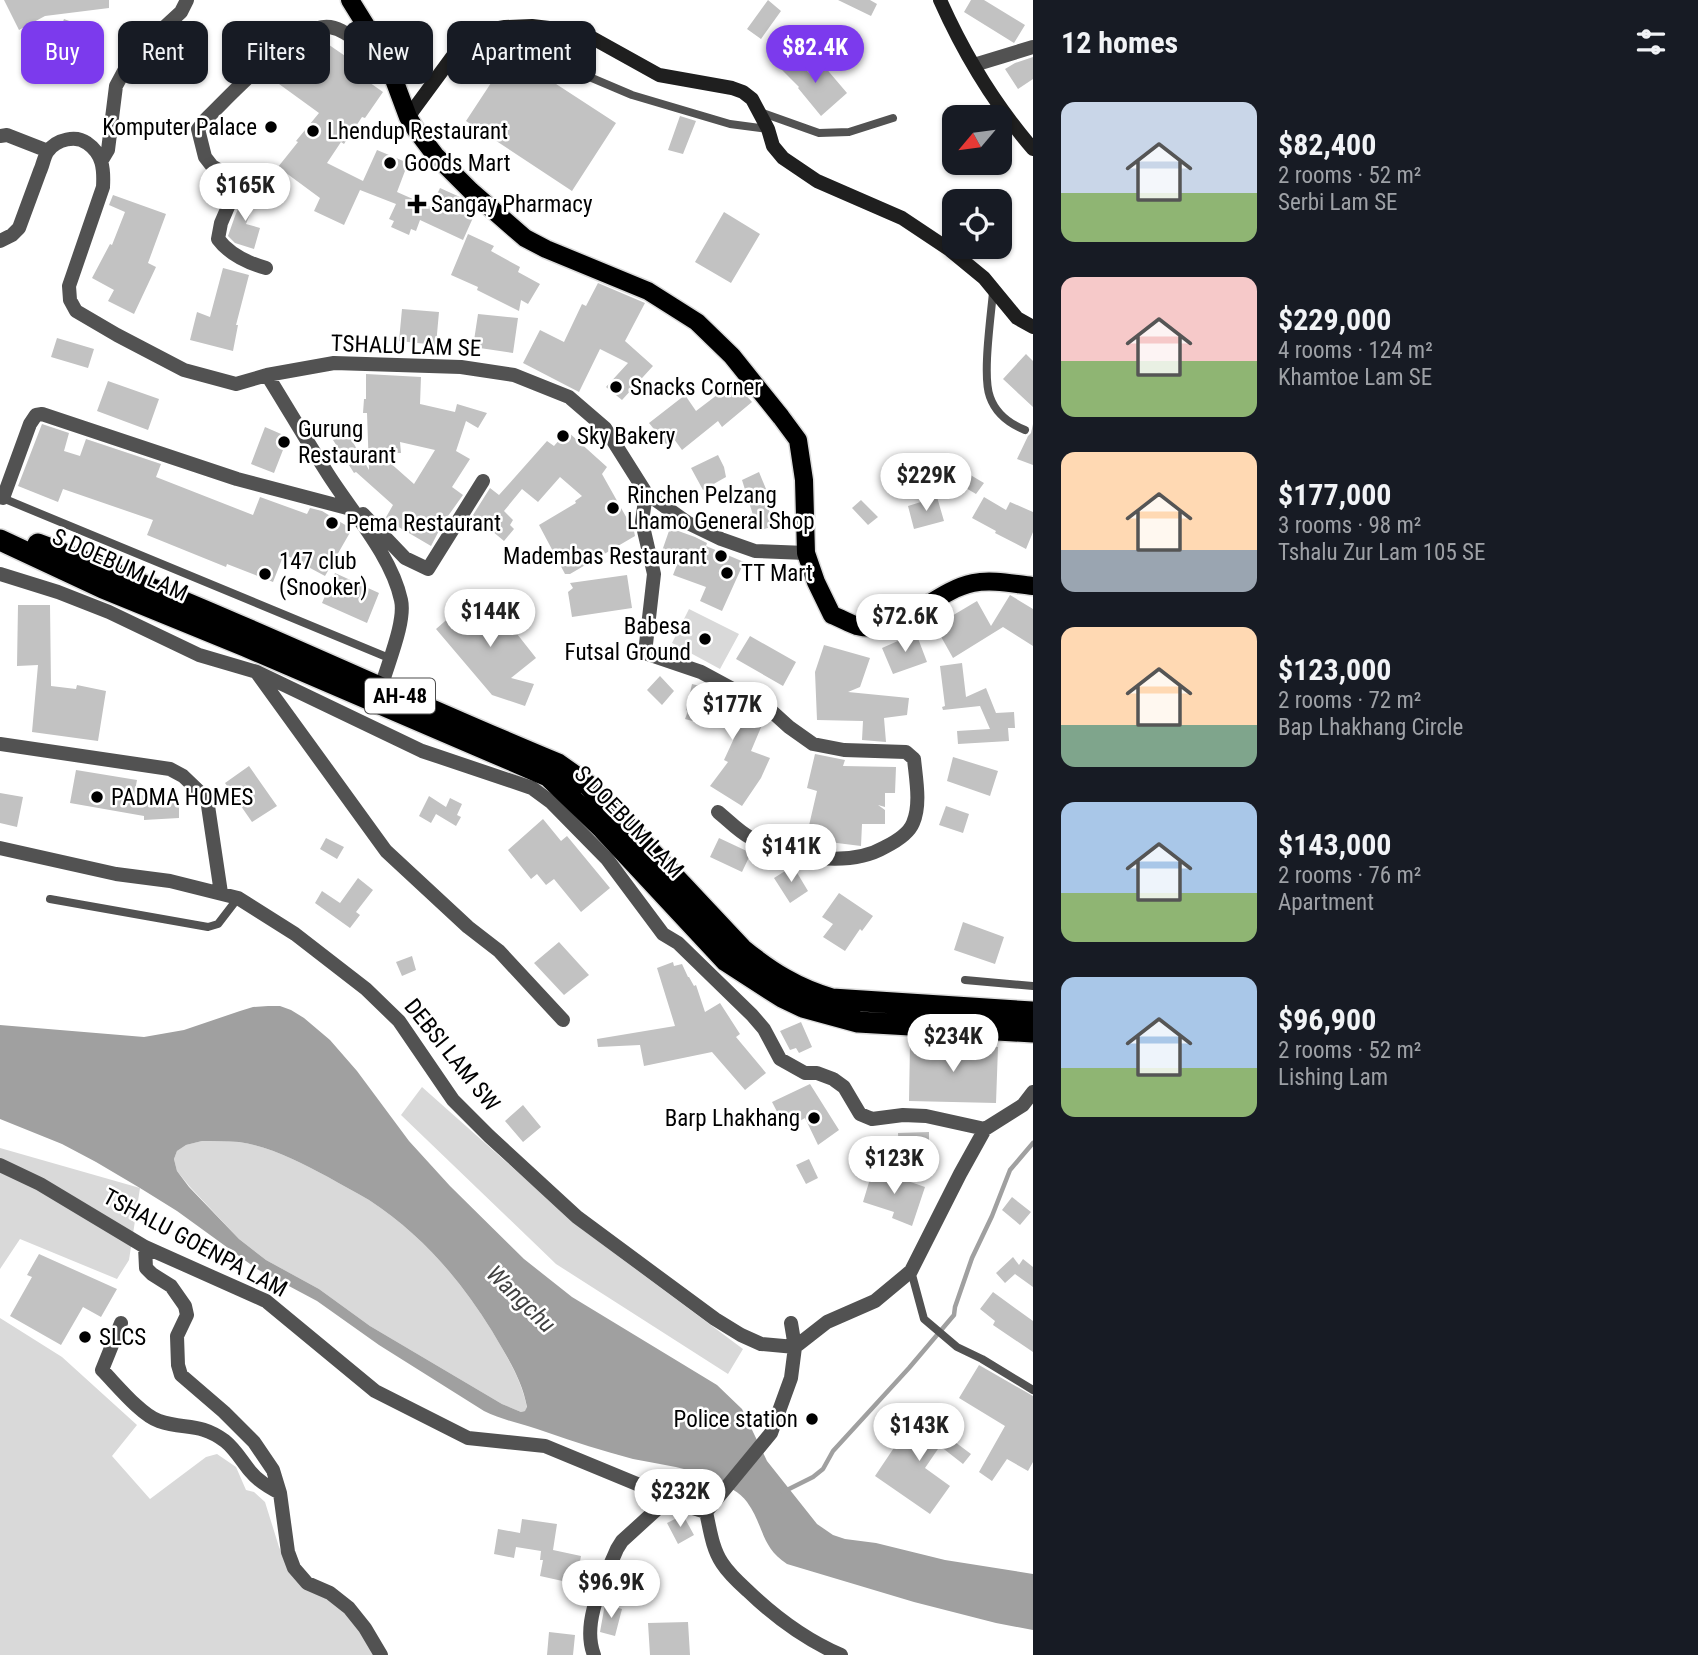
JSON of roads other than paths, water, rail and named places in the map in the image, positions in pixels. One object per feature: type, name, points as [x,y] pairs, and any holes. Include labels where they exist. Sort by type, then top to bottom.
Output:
[{"type":"highway","name":"S DOEBUM LAM","points":[[0,530],[83,561],[558,764],[589,786],[607,804],[734,955]]},
{"type":"highway","name":"S DOEBUM LAM","points":[[0,540],[103,588],[548,776],[734,955],[782,997],[803,1007],[858,1022],[895,1014]]},
{"type":"highway","name":"AH-48","points":[[895,1014],[1033,1012]]},
{"type":"highway","name":"AH-48","points":[[895,1014],[1033,1032]]},
{"type":"main road","points":[[350,0],[363,21]]},
{"type":"main road","points":[[396,84],[408,117],[435,155],[525,238],[648,291],[697,322],[732,356],[782,417],[797,440],[804,480],[806,553],[832,615],[858,626],[880,626],[902,620],[954,590],[973,583],[1033,586]]},
{"type":"street","name":"TSHALU LAM SE","points":[[187,0],[181,12],[131,58],[116,86],[108,150],[102,160],[103,187],[69,286],[70,300],[76,311],[184,370],[236,384],[267,375],[334,363],[461,367],[514,375],[569,397],[605,428],[646,493],[688,523],[755,551],[806,553]]},
{"type":"street","points":[[940,0],[974,65],[1004,114],[1033,149]]},
{"type":"street","points":[[266,268],[229,251],[218,239],[221,223],[237,186],[236,180],[212,166],[205,158],[198,129],[272,55],[317,27],[332,27],[344,33]]},
{"type":"street","points":[[596,40],[659,75],[743,92],[752,99],[760,112],[773,146],[783,158],[817,181],[902,218],[950,250],[972,267],[1017,318],[1033,327]]},
{"type":"street","points":[[974,65],[1033,47]]},
{"type":"street","points":[[408,117],[447,64]]},
{"type":"street","points":[[0,136],[7,135],[48,151]]},
{"type":"street","points":[[0,241],[19,228],[48,151],[62,141],[74,138],[85,142],[102,160]]},
{"type":"street","points":[[267,375],[337,489],[384,559],[401,602],[400,622],[381,688]]},
{"type":"street","points":[[2,497],[30,424],[36,415],[42,414],[237,479],[351,509]]},
{"type":"street","points":[[337,489],[405,558],[428,569],[483,481]]},
{"type":"street","points":[[646,493],[642,522],[654,574],[645,653],[701,672],[768,708],[813,744],[845,750],[906,752],[914,759],[917,806],[913,826],[896,841],[873,855],[832,859],[780,851],[750,838],[718,812]]},
{"type":"street","points":[[0,574],[109,612],[199,655],[257,672],[422,751],[531,788],[551,802],[607,859],[663,934],[678,943],[752,1015],[764,1029],[780,1059],[805,1073],[817,1073],[844,1087],[860,1114],[872,1119],[903,1115],[926,1116],[985,1129]]},
{"type":"street","points":[[257,672],[386,851],[468,927],[499,951],[563,1020]]},
{"type":"street","points":[[0,744],[170,769],[183,776],[207,799],[221,893]]},
{"type":"street","name":"DEBSI LAM SW","points":[[0,848],[116,874],[170,881],[238,898],[295,934],[374,997],[399,1021],[453,1100],[577,1217],[715,1319],[741,1335],[761,1344],[795,1347]]},
{"type":"street","points":[[795,1347],[827,1322],[875,1301],[911,1271],[985,1129],[1023,1105],[1033,1092]]},
{"type":"street","name":"TSHALU GOENPA LAM","points":[[0,1165],[40,1184],[145,1247],[266,1301],[375,1391],[468,1438],[545,1446],[637,1484],[667,1500],[710,1507]]},
{"type":"street","points":[[145,1247],[146,1268],[171,1286],[185,1306],[187,1315],[177,1336],[181,1375],[254,1442],[273,1470],[280,1493],[288,1552],[294,1568],[307,1583],[330,1593],[349,1608],[381,1655]]},
{"type":"street","points":[[121,1323],[102,1370],[148,1415],[159,1421],[209,1431],[228,1443],[251,1472],[265,1485],[280,1493]]},
{"type":"street","points":[[791,1323],[795,1347],[791,1378],[771,1433],[710,1507],[715,1550],[732,1576],[758,1600],[794,1629],[841,1655]]},
{"type":"street","points":[[594,1655],[590,1645],[589,1625],[617,1549],[622,1541],[667,1500]]},
{"type":"lane","points":[[596,80],[632,95],[730,124],[768,129]]},
{"type":"lane","points":[[760,112],[819,133],[849,132],[893,118]]},
{"type":"lane","points":[[993,289],[987,368],[990,398],[1000,414],[1025,430]]},
{"type":"lane","points":[[2,497],[389,659]]},
{"type":"lane","points":[[50,899],[208,928],[218,924],[238,898]]},
{"type":"lane","points":[[965,980],[1033,986]]},
{"type":"lane","points":[[911,1271],[924,1319],[953,1343],[1033,1390]]},
{"type":"water","name":"Wangchu","points":[[280,1006],[291,1010],[330,1040],[357,1071],[409,1141],[524,1259],[572,1297],[717,1385],[742,1409],[767,1461],[817,1524],[833,1535],[845,1539],[876,1543],[945,1560],[1033,1574],[1033,1630],[914,1602],[787,1564],[767,1543],[747,1502],[729,1487],[696,1472],[611,1453],[484,1411],[379,1345],[317,1301],[257,1269],[177,1211],[140,1188],[62,1144],[0,1119],[0,1025],[144,1037],[184,1030],[253,1007]],"holes":[[[202,1141],[239,1142],[263,1147],[285,1156],[364,1197],[406,1228],[453,1275],[479,1312],[517,1377],[525,1397],[525,1411],[521,1412],[502,1404],[370,1326],[319,1289],[266,1260],[239,1239],[177,1171],[174,1159],[177,1151],[186,1145]]]},
{"type":"waterway","points":[[783,1492],[823,1469],[833,1451],[954,1315],[972,1258],[1010,1170],[1033,1143]]},
{"type":"place","name":"Komputer Palace","points":[[271,127]]},
{"type":"place","name":"Lhendup Restaurant","points":[[313,131]]},
{"type":"place","name":"Goods Mart","points":[[390,163]]},
{"type":"place","name":"Sangay Pharmacy","points":[[417,204]]},
{"type":"place","name":"Snacks Corner","points":[[616,387]]},
{"type":"place","name":"Sky Bakery","points":[[563,436]]},
{"type":"place","name":"Gurung Restaurant","points":[[284,442]]},
{"type":"place","name":"Rinchen Pelzang Lhamo General Shop","points":[[613,508]]},
{"type":"place","name":"Pema Restaurant","points":[[332,523]]},
{"type":"place","name":"Madembas Restaurant","points":[[721,556]]},
{"type":"place","name":"TT Mart","points":[[727,573]]},
{"type":"place","name":"147 club (Snooker)","points":[[265,574]]},
{"type":"place","name":"Babesa Futsal Ground","points":[[705,639]]},
{"type":"place","name":"PADMA HOMES","points":[[97,797]]},
{"type":"place","name":"Barp Lhakhang","points":[[814,1118]]},
{"type":"place","name":"SLCS","points":[[85,1337]]},
{"type":"place","name":"Police station","points":[[812,1419]]}]
